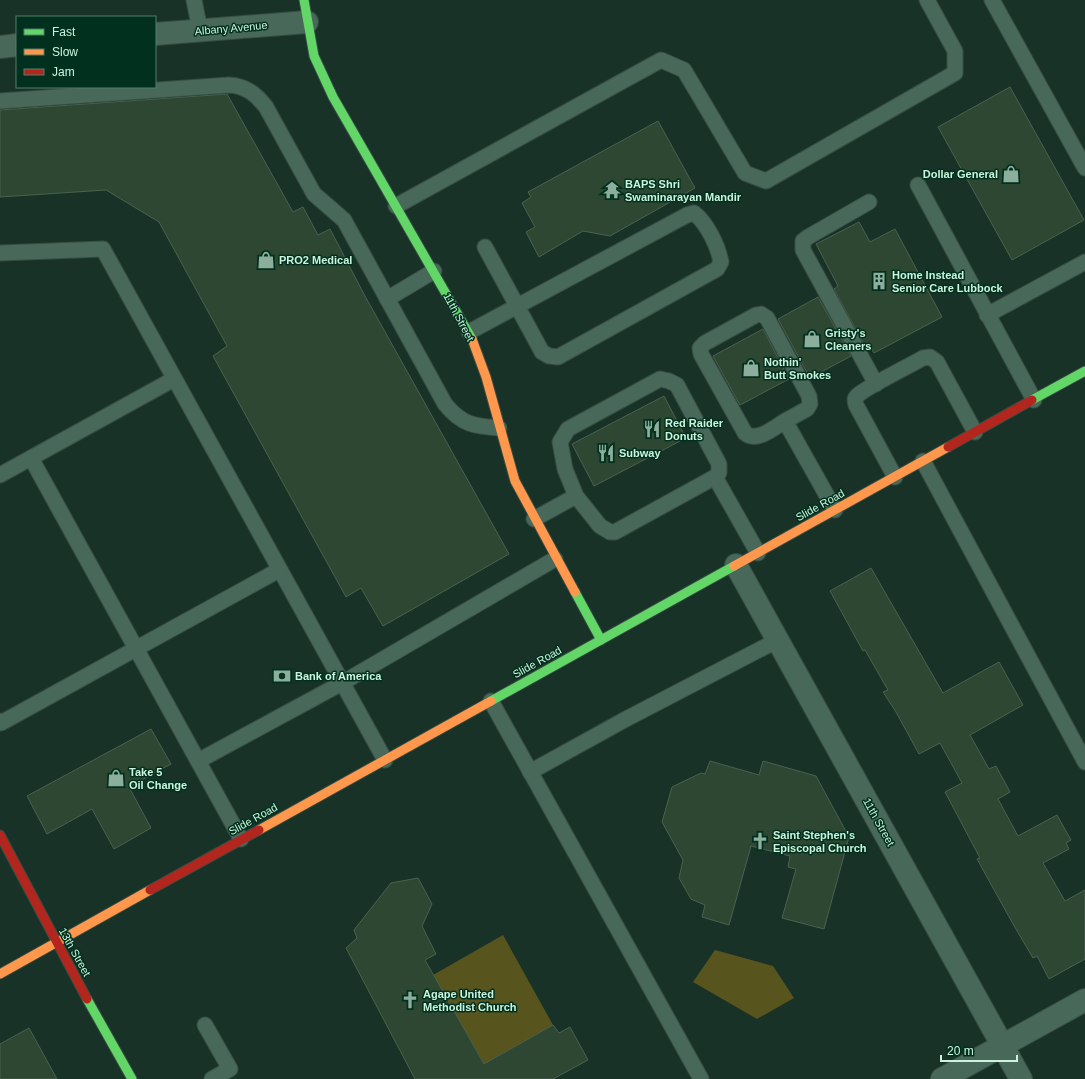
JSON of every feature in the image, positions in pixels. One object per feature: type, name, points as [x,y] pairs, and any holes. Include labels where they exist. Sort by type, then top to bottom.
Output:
[{"type":"main road","name":"11th Street","points":[[304,0],[314,56],[333,97],[469,332],[486,377],[515,481],[555,559],[601,640]]},
{"type":"main road","name":"Slide Road","points":[[0,974],[1085,371]]},
{"type":"main road","name":"13th Street","points":[[0,835],[56,942],[132,1079]]},
{"type":"street","name":"Albany Avenue","points":[[156,34],[307,22]]},
{"type":"street","points":[[0,47],[16,45]]},
{"type":"street","name":"11th Street","points":[[736,565],[1022,1079]]},
{"type":"street","points":[[942,1079],[1085,1000]]},
{"type":"lane","points":[[194,0],[200,30]]},
{"type":"lane","points":[[396,206],[661,60],[684,70],[745,173],[766,181],[955,73],[955,51],[927,0]]},
{"type":"lane","points":[[992,0],[1085,168]]},
{"type":"lane","points":[[0,101],[229,85],[238,85],[249,90],[258,97],[266,107],[314,194],[344,220],[445,404],[454,415],[465,423],[474,426],[499,428]]},
{"type":"lane","points":[[918,185],[1034,400]]},
{"type":"lane","points":[[869,202],[808,237],[803,241],[803,250],[876,384]]},
{"type":"lane","points":[[469,332],[518,306],[687,215],[694,213],[700,218],[719,251],[722,262],[716,269],[558,357],[549,356],[542,352],[518,306],[485,246]]},
{"type":"lane","points":[[0,253],[103,249],[384,760]]},
{"type":"lane","points":[[988,315],[1085,262]]},
{"type":"lane","points":[[387,299],[434,271]]},
{"type":"lane","points":[[761,314],[767,318],[809,396],[810,404],[806,410],[785,421],[756,437],[749,437],[744,433],[701,354],[700,348],[705,342],[756,315],[761,314]]},
{"type":"lane","points":[[895,477],[856,405],[855,399],[858,394],[923,358],[930,357],[937,362],[975,432]]},
{"type":"lane","points":[[0,475],[174,379]]},
{"type":"lane","points":[[660,379],[669,380],[676,386],[719,464],[719,472],[715,477],[615,532],[610,532],[600,526],[576,496],[565,469],[560,442],[568,429],[660,379]]},
{"type":"lane","points":[[785,421],[835,510]]},
{"type":"lane","points":[[31,458],[241,839]]},
{"type":"lane","points":[[923,461],[1085,762]]},
{"type":"lane","points":[[715,477],[758,553]]},
{"type":"lane","points":[[534,519],[576,496]]},
{"type":"lane","points":[[198,761],[342,683],[555,559]]},
{"type":"lane","points":[[0,723],[280,570]]},
{"type":"lane","points":[[530,772],[626,719],[778,640]]},
{"type":"lane","points":[[491,701],[701,1079]]},
{"type":"lane","points":[[205,1025],[233,1074],[212,1079]]},
{"type":"shaded area","points":[[503,935],[553,1025],[484,1064],[433,975]]},
{"type":"shaded area","points":[[715,950],[773,966],[794,998],[757,1019],[693,982]]},
{"type":"building","name":"Dollar General","points":[[1010,87],[1084,220],[1012,260],[938,127]]},
{"type":"building","points":[[227,94],[293,212],[303,207],[318,235],[330,229],[365,296],[509,554],[383,626],[361,588],[346,597],[213,356],[227,346],[159,222],[106,190],[0,197],[0,110]]},
{"type":"building","name":"BAPS Shri Swaminarayan Mandir","points":[[658,121],[695,188],[610,236],[583,231],[539,257],[526,232],[535,227],[522,203],[531,197],[528,192]]},
{"type":"building","name":"Home Instead Senior Care Lubbock","points":[[859,222],[870,242],[895,229],[942,317],[874,353],[870,346],[866,348],[834,289],[838,286],[816,244]]},
{"type":"building","name":"Gristy's Cleaners","points":[[818,297],[851,356],[810,378],[778,319]]},
{"type":"building","name":"Nothin' Butt Smokes","points":[[763,329],[789,379],[740,405],[713,356]]},
{"type":"building","points":[[664,396],[686,438],[594,486],[572,444]]},
{"type":"building","points":[[871,568],[943,693],[999,662],[1023,705],[970,735],[989,769],[996,766],[1010,792],[998,799],[1018,836],[1057,815],[1071,840],[1066,843],[1069,849],[1043,863],[1065,901],[1085,890],[1085,959],[1049,979],[1037,956],[1033,958],[1013,924],[977,859],[980,858],[945,792],[962,783],[940,743],[919,754],[883,692],[888,690],[865,650],[863,651],[830,591]]},
{"type":"building","points":[[151,729],[171,764],[129,787],[151,828],[114,849],[92,809],[47,834],[27,796]]},
{"type":"building","name":"Saint Stephen's Episcopal Church","points":[[710,761],[759,775],[763,761],[816,776],[849,837],[824,929],[782,918],[796,869],[788,867],[790,856],[751,846],[729,925],[702,917],[705,905],[691,899],[679,878],[683,860],[662,822],[672,787],[701,773],[705,774]]},
{"type":"building","name":"Agape United Methodist Church","points":[[418,878],[432,904],[422,926],[436,954],[425,960],[484,1064],[553,1025],[559,1033],[570,1027],[588,1060],[553,1079],[415,1079],[346,948],[357,938],[354,930],[391,883]]},
{"type":"building","points":[[29,1028],[57,1079],[0,1079],[0,1044]]},
{"type":"traffic: fast","points":[[304,0],[314,56],[333,97],[472,339]]},
{"type":"traffic: fast","points":[[1032,400],[1085,371]]},
{"type":"traffic: fast","points":[[491,701],[734,566]]},
{"type":"traffic: fast","points":[[575,592],[601,640]]},
{"type":"traffic: fast","points":[[87,999],[132,1079]]},
{"type":"traffic: slow","points":[[472,339],[486,377],[515,481],[575,592]]},
{"type":"traffic: slow","points":[[734,566],[948,447]]},
{"type":"traffic: slow","points":[[259,830],[491,701]]},
{"type":"traffic: slow","points":[[0,974],[150,890]]},
{"type":"traffic: jam","points":[[948,447],[1032,400]]},
{"type":"traffic: jam","points":[[150,890],[259,830]]},
{"type":"traffic: jam","points":[[0,835],[87,999]]},
{"type":"place","name":"Dollar General","points":[[1011,174]]},
{"type":"place","name":"BAPS Shri Swaminarayan Mandir","points":[[612,190]]},
{"type":"place","name":"PRO2 Medical","points":[[266,260]]},
{"type":"place","name":"Home Instead Senior Care Lubbock","points":[[879,281]]},
{"type":"place","name":"Gristy's Cleaners","points":[[812,339]]},
{"type":"place","name":"Nothin' Butt Smokes","points":[[751,368]]},
{"type":"place","name":"Red Raider Donuts","points":[[652,429]]},
{"type":"place","name":"Subway","points":[[606,453]]},
{"type":"place","name":"Bank of America","points":[[282,676]]},
{"type":"place","name":"Take 5 Oil Change","points":[[116,778]]},
{"type":"place","name":"Saint Stephen's Episcopal Church","points":[[760,841]]},
{"type":"place","name":"Agape United Methodist Church","points":[[410,1000]]}]
